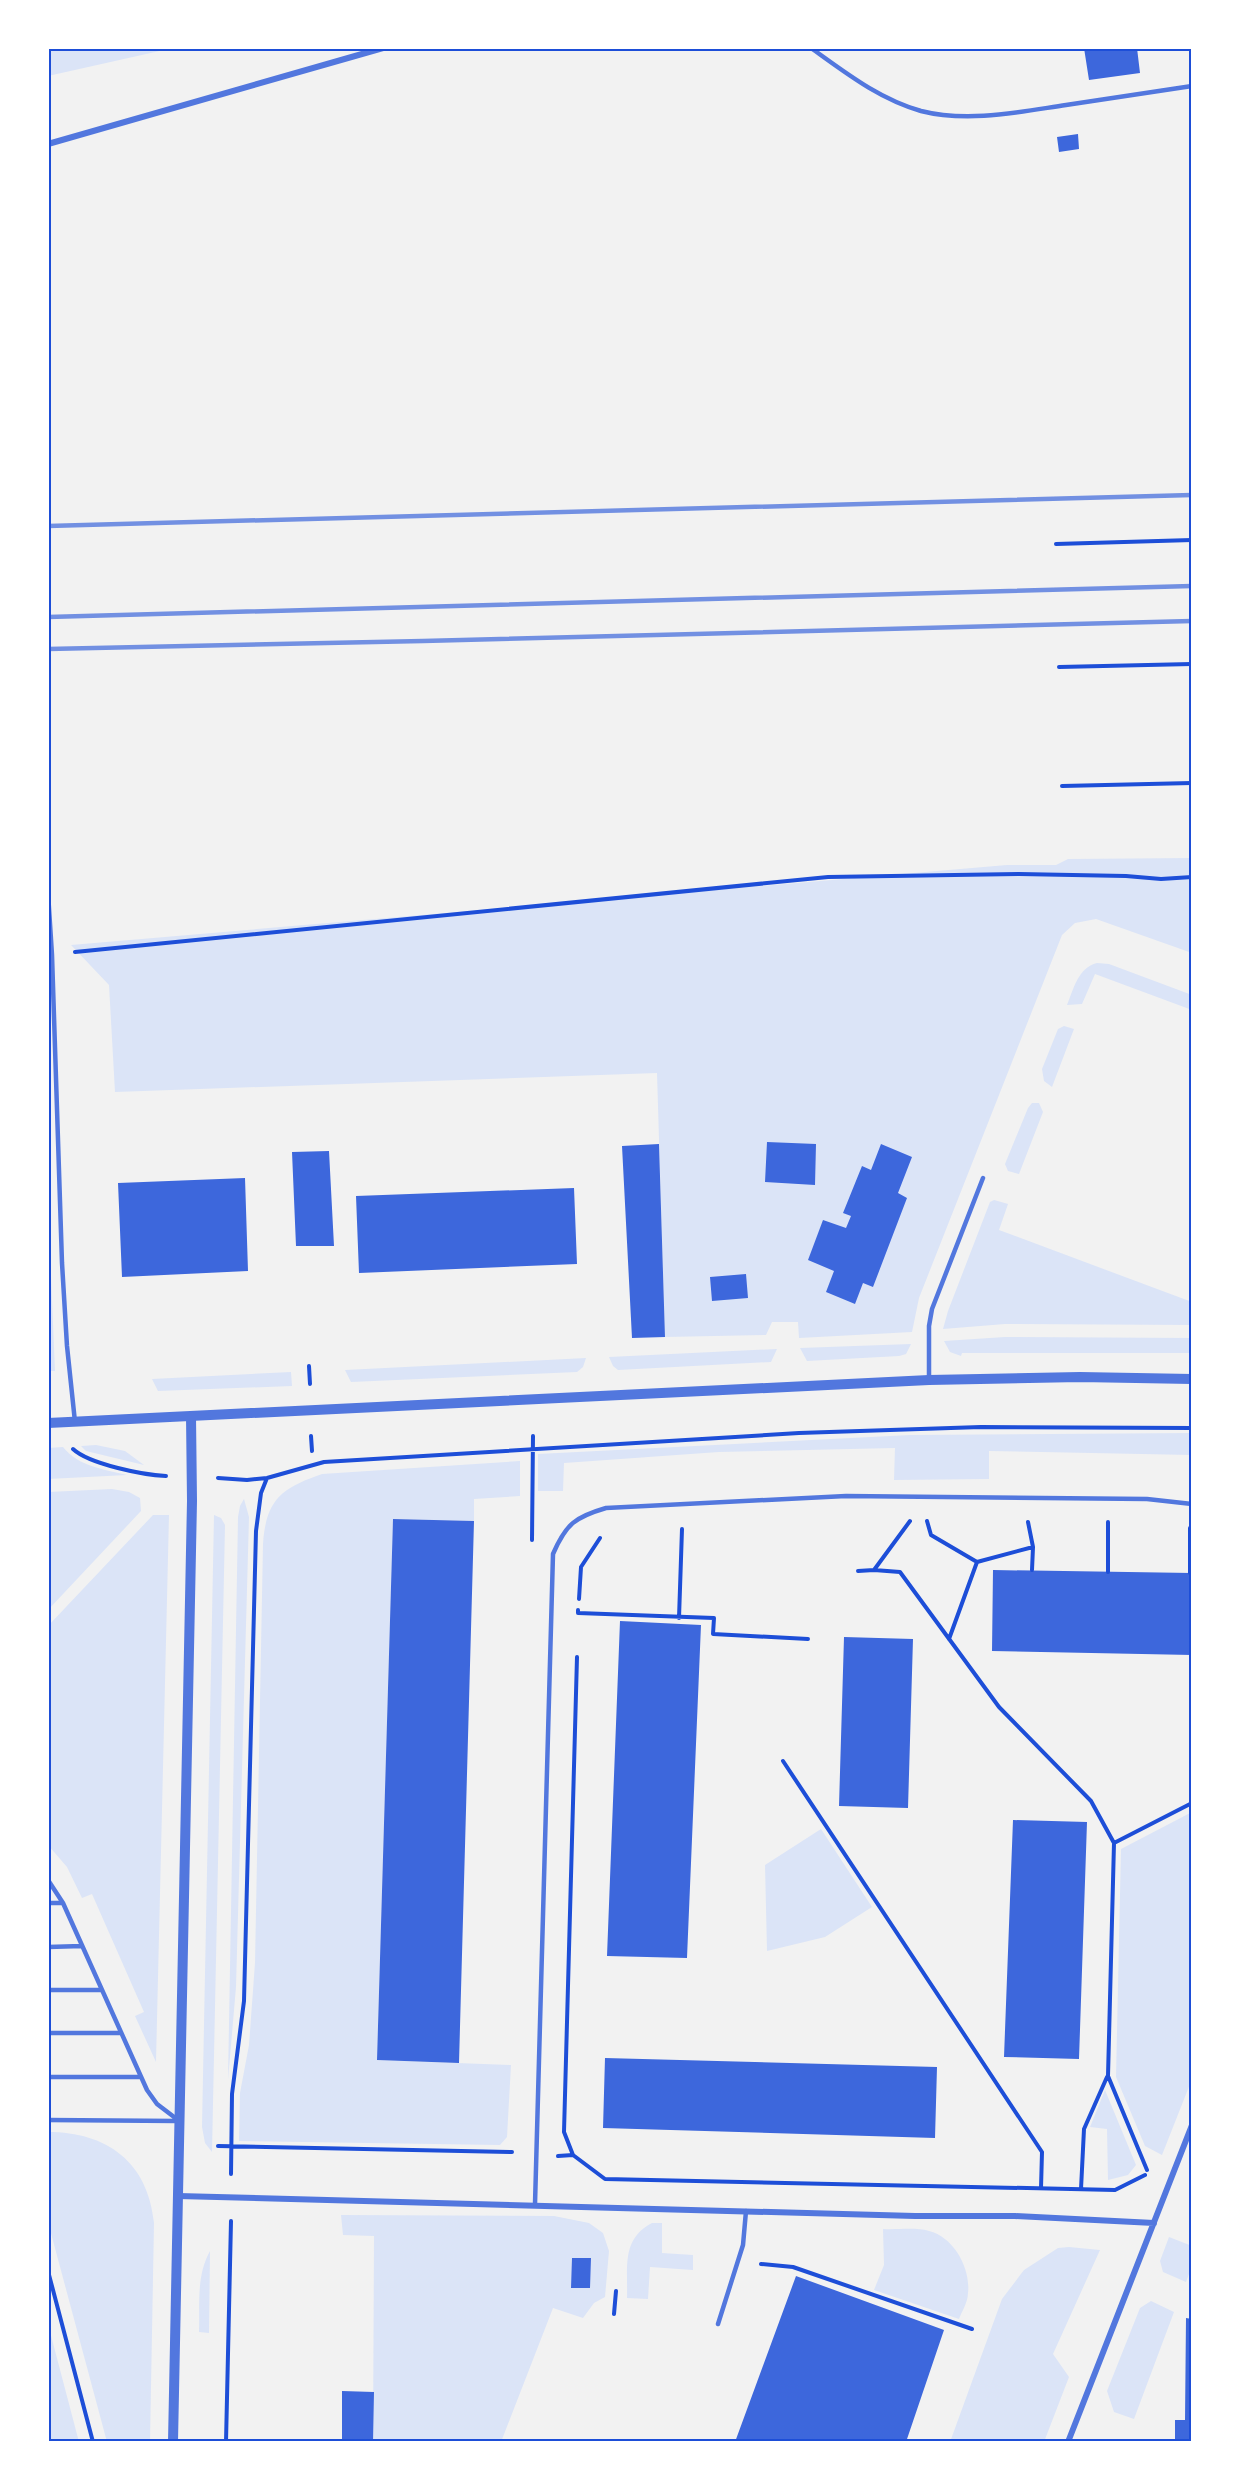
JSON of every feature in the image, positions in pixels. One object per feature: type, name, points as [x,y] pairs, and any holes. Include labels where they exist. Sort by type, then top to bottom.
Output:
[{"type":"street","points":[[48,144],[383,48]]},
{"type":"street","points":[[52,1423],[929,1380],[1080,1377],[1192,1378]]},
{"type":"street","points":[[173,2442],[192,1477],[191,1416]]},
{"type":"street","points":[[1068,2442],[1192,2125]]},
{"type":"street","points":[[178,2196],[1015,2216],[1154,2223]]},
{"type":"lane","points":[[811,48],[848,76],[883,96],[922,111],[944,115],[982,116],[1021,112],[1192,86]]},
{"type":"lane","points":[[48,893],[62,1263],[75,1422]]},
{"type":"lane","points":[[929,1380],[929,1326],[932,1309],[982,1178]]},
{"type":"lane","points":[[535,2204],[553,1554],[559,1540],[573,1521],[606,1508],[846,1496],[1147,1499],[1192,1504]]},
{"type":"lane","points":[[48,1880],[63,1903],[141,2077],[157,2104],[179,2121]]},
{"type":"lane","points":[[48,1903],[63,1903]]},
{"type":"lane","points":[[48,1947],[82,1946]]},
{"type":"lane","points":[[48,1990],[102,1990]]},
{"type":"lane","points":[[48,2033],[121,2033]]},
{"type":"lane","points":[[48,2077],[141,2077]]},
{"type":"lane","points":[[48,2120],[179,2121]]},
{"type":"lane","points":[[718,2324],[743,2245],[746,2211]]},
{"type":"path","points":[[1056,544],[1192,540]]},
{"type":"path","points":[[1059,667],[1192,664]]},
{"type":"path","points":[[1062,786],[1192,783]]},
{"type":"path","points":[[52,955],[828,877],[1020,874],[1161,879],[1192,877]]},
{"type":"path","points":[[52,1423],[83,1456],[157,1475],[247,1480],[267,1478],[324,1462],[752,1436],[981,1427],[1192,1428]]},
{"type":"path","points":[[226,2442],[232,2094],[243,2001],[256,1531],[261,1493],[267,1478]]},
{"type":"path","points":[[1027,1518],[1033,1547],[1032,1570]]},
{"type":"path","points":[[1108,1518],[1108,1572]]},
{"type":"path","points":[[874,1570],[908,1521],[938,1520]]},
{"type":"path","points":[[927,1521],[931,1534],[977,1562],[1033,1547]]},
{"type":"path","points":[[1190,1521],[1190,1573]]},
{"type":"path","points":[[672,1529],[693,1528]]},
{"type":"path","points":[[679,1618],[682,1529]]},
{"type":"path","points":[[578,1624],[581,1567],[597,1539],[608,1534]]},
{"type":"path","points":[[949,1639],[977,1562]]},
{"type":"path","points":[[858,1571],[900,1572],[999,1707],[1091,1802],[1114,1843],[1108,2076],[1084,2129],[1081,2189]]},
{"type":"path","points":[[578,1613],[714,1618],[713,1634],[808,1639]]},
{"type":"path","points":[[577,1656],[564,2132],[573,2155],[605,2179],[1115,2190],[1148,2173],[1108,2076]]},
{"type":"path","points":[[783,1761],[1042,2152],[1041,2188]]},
{"type":"path","points":[[1114,1843],[1192,1803]]},
{"type":"path","points":[[218,2146],[507,2151],[536,2157],[573,2155]]},
{"type":"path","points":[[738,2261],[793,2267],[972,2330]]},
{"type":"path","points":[[48,2271],[93,2442]]},
{"type":"path","points":[[614,2314],[616,2291]]},
{"type":"shaded area","points":[[48,48],[173,48],[48,76]]},
{"type":"shaded area","points":[[1192,858],[1192,953],[1096,919],[1075,923],[1062,935],[919,1298],[912,1332],[799,1338],[798,1322],[772,1322],[766,1335],[665,1337],[657,1073],[115,1092],[109,985],[71,945],[1007,865],[1056,865],[1068,859]]},
{"type":"shaded area","points":[[1097,963],[1109,964],[1192,995],[1192,1010],[1095,974],[1082,1004],[1067,1005],[1081,974],[1085,969]]},
{"type":"shaded area","points":[[1064,1026],[1074,1029],[1052,1087],[1044,1081],[1042,1069],[1058,1029]]},
{"type":"shaded area","points":[[1032,1103],[1039,1103],[1043,1112],[1019,1174],[1008,1171],[1005,1164]]},
{"type":"shaded area","points":[[994,1200],[1008,1204],[999,1230],[1192,1302],[1192,1325],[1005,1324],[943,1329],[990,1202]]},
{"type":"shaded area","points":[[48,1205],[55,1371],[48,1371]]},
{"type":"shaded area","points":[[1005,1337],[1192,1338],[1192,1353],[962,1353],[961,1356],[950,1352],[944,1341]]},
{"type":"shaded area","points":[[911,1344],[906,1354],[899,1356],[807,1361],[800,1348]]},
{"type":"shaded area","points":[[777,1349],[771,1362],[618,1370],[613,1366],[609,1357]]},
{"type":"shaded area","points":[[586,1358],[583,1367],[577,1372],[351,1382],[345,1370]]},
{"type":"shaded area","points":[[291,1372],[292,1386],[158,1391],[152,1379]]},
{"type":"shaded area","points":[[1192,1433],[1192,1455],[989,1451],[989,1479],[894,1480],[895,1448],[719,1452],[564,1463],[563,1491],[538,1491],[538,1454],[910,1435]]},
{"type":"shaded area","points":[[96,1445],[125,1451],[144,1465],[86,1451],[81,1446]]},
{"type":"shaded area","points":[[63,1447],[69,1454],[84,1463],[127,1475],[48,1479],[48,1448]]},
{"type":"shaded area","points":[[520,1461],[520,1496],[474,1499],[474,1521],[393,1519],[377,2060],[511,2065],[507,2137],[500,2145],[239,2141],[240,2093],[249,2045],[255,1963],[263,1544],[272,1506],[287,1490],[322,1474]]},
{"type":"shaded area","points":[[112,1489],[129,1492],[140,1498],[141,1511],[48,1610],[48,1492]]},
{"type":"shaded area","points":[[244,1499],[249,1517],[236,1987],[228,2080],[238,1517]]},
{"type":"shaded area","points":[[153,1515],[169,1515],[156,2062],[135,2016],[144,2012],[92,1894],[82,1898],[67,1867],[48,1845],[48,1626]]},
{"type":"shaded area","points":[[214,1515],[221,1518],[225,1525],[212,2152],[205,2143],[202,2127]]},
{"type":"shaded area","points":[[1192,1812],[1192,2079],[1162,2155],[1145,2146],[1116,2077],[1121,1849]]},
{"type":"shaded area","points":[[821,1829],[872,1907],[825,1937],[767,1951],[765,1865]]},
{"type":"shaded area","points":[[1105,2090],[1136,2165],[1128,2175],[1108,2180],[1107,2129],[1090,2127]]},
{"type":"shaded area","points":[[48,2132],[69,2133],[89,2138],[121,2155],[133,2167],[143,2183],[150,2202],[154,2223],[150,2442],[107,2442],[48,2222]]},
{"type":"shaded area","points":[[341,2215],[554,2216],[589,2223],[603,2233],[609,2251],[605,2297],[594,2303],[583,2318],[553,2308],[501,2442],[373,2442],[374,2236],[343,2235]]},
{"type":"shaded area","points":[[652,2223],[662,2223],[662,2253],[693,2255],[693,2270],[650,2267],[648,2299],[627,2298],[627,2265],[631,2246],[635,2237]]},
{"type":"shaded area","points":[[883,2229],[929,2231],[938,2234],[953,2247],[964,2264],[968,2284],[967,2300],[959,2319],[874,2290],[884,2265]]},
{"type":"shaded area","points":[[1169,2237],[1192,2246],[1192,2266],[1186,2282],[1163,2272],[1160,2261]]},
{"type":"shaded area","points":[[1058,2248],[1100,2250],[1053,2354],[1069,2377],[1044,2442],[950,2442],[1002,2299],[1024,2270]]},
{"type":"shaded area","points":[[210,2251],[209,2333],[199,2332],[199,2301],[203,2270]]},
{"type":"shaded area","points":[[1151,2301],[1174,2312],[1134,2419],[1114,2412],[1107,2391],[1140,2308]]},
{"type":"shaded area","points":[[48,2324],[79,2442],[48,2442]]},
{"type":"building","points":[[1084,48],[1137,48],[1140,73],[1089,80]]},
{"type":"building","points":[[1078,134],[1079,149],[1059,152],[1057,137]]},
{"type":"building","points":[[767,1142],[816,1144],[815,1185],[765,1182]]},
{"type":"building","points":[[659,1144],[665,1337],[632,1338],[622,1146]]},
{"type":"building","points":[[881,1144],[912,1157],[898,1193],[907,1198],[873,1287],[863,1283],[855,1304],[826,1292],[834,1271],[808,1260],[823,1220],[846,1228],[851,1216],[843,1213],[862,1166],[871,1170]]},
{"type":"building","points":[[329,1151],[334,1246],[296,1246],[292,1152]]},
{"type":"building","points":[[245,1178],[248,1271],[122,1277],[118,1183]]},
{"type":"building","points":[[574,1188],[577,1264],[359,1273],[356,1196]]},
{"type":"building","points":[[746,1274],[748,1298],[712,1301],[710,1277]]},
{"type":"building","points":[[393,1519],[474,1521],[459,2063],[377,2060]]},
{"type":"building","points":[[993,1570],[1192,1573],[1192,1655],[992,1651]]},
{"type":"building","points":[[620,1621],[701,1625],[687,1958],[607,1956]]},
{"type":"building","points":[[844,1637],[913,1639],[908,1808],[839,1806]]},
{"type":"building","points":[[1013,1820],[1087,1822],[1079,2059],[1004,2057]]},
{"type":"building","points":[[605,2058],[937,2067],[935,2138],[603,2128]]},
{"type":"building","points":[[572,2258],[591,2258],[590,2288],[571,2288]]},
{"type":"building","points":[[796,2276],[944,2330],[906,2442],[735,2442]]},
{"type":"building","points":[[1186,2318],[1192,2319],[1192,2442],[1175,2442],[1175,2420],[1185,2420]]},
{"type":"building","points":[[342,2391],[374,2392],[373,2442],[342,2442]]},
{"type":"railway","points":[[48,526],[1192,495]]},
{"type":"railway","points":[[48,617],[1192,586]]},
{"type":"railway","points":[[48,649],[1192,621]]}]
